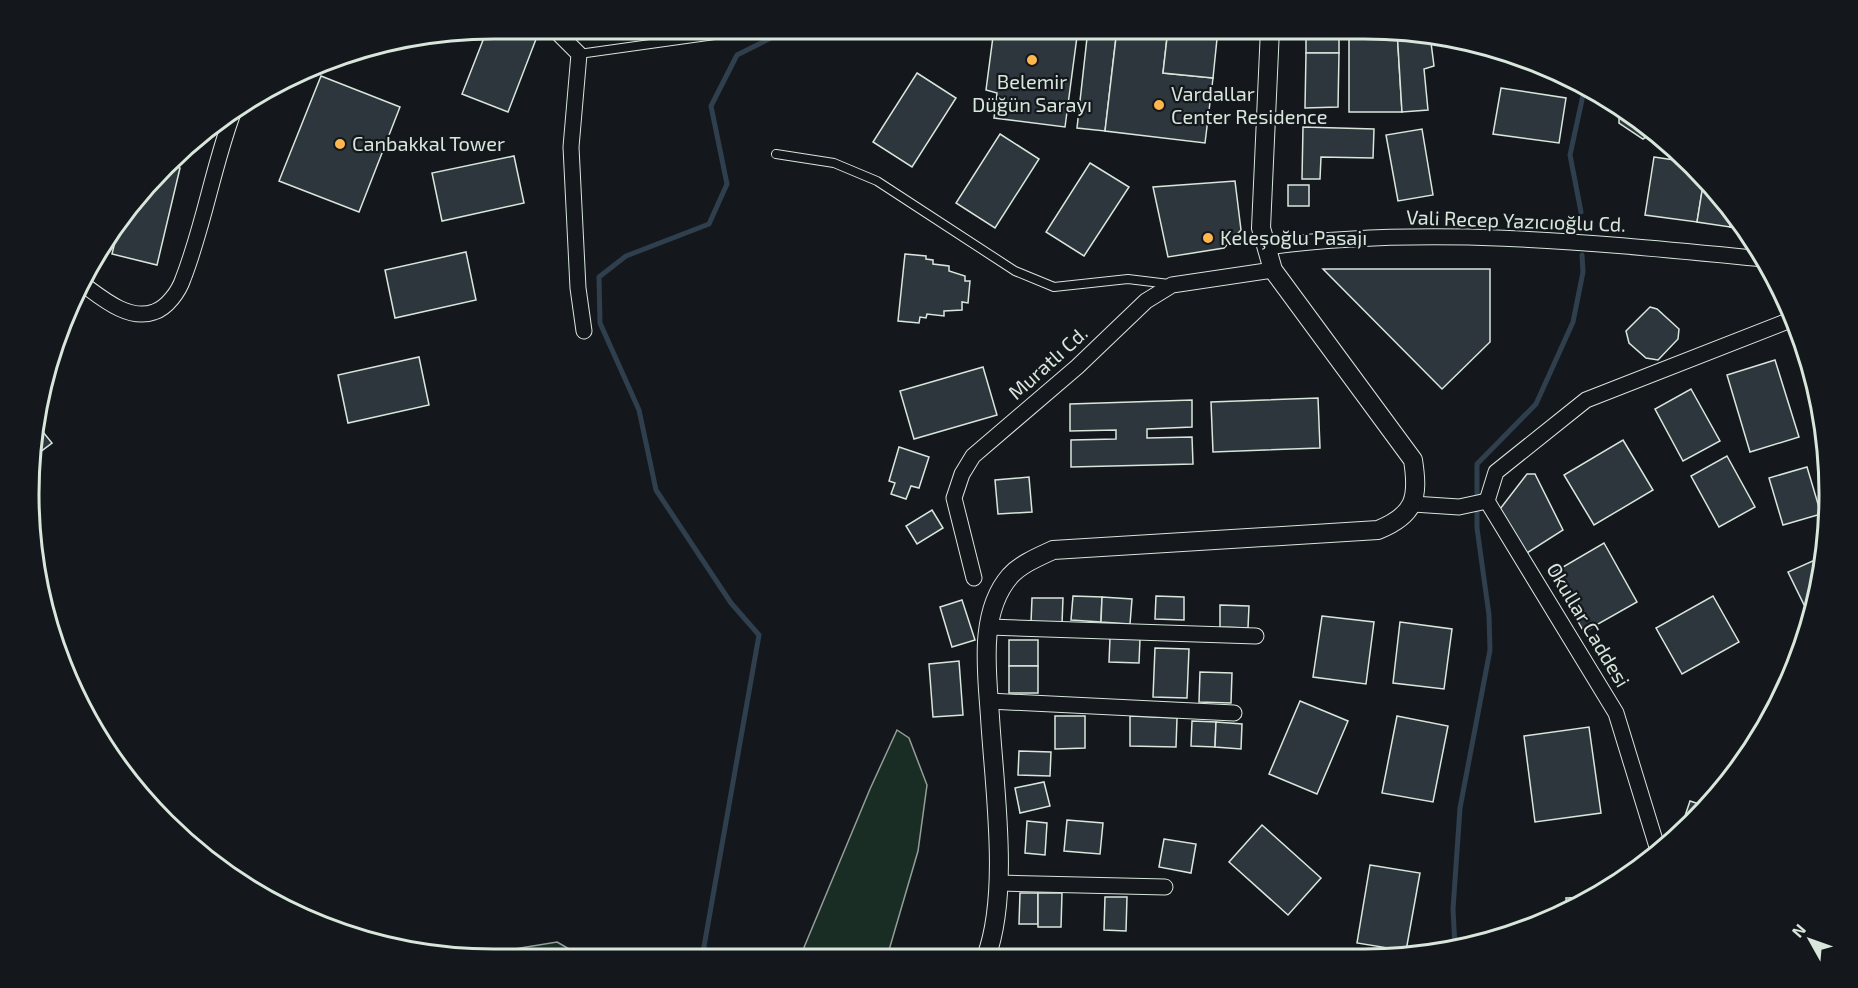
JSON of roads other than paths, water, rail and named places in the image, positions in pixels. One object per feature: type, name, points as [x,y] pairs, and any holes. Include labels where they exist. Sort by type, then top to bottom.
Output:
[{"type":"street","points":[[565,39],[579,54],[571,147],[578,288],[584,331]]},
{"type":"street","points":[[989,949],[993,938],[999,883],[989,701],[988,627],[997,598],[1011,576],[1030,561],[1053,550],[1378,530],[1399,522],[1413,504],[1417,485],[1413,460],[1273,270],[1261,228],[1270,39]]},
{"type":"street","points":[[89,288],[125,311],[153,313],[167,305],[183,281],[218,153],[228,125]]},
{"type":"street","name":"Vali Recep Yazıcıoğlu Cd.","points":[[1267,247],[1328,239],[1464,236],[1560,240],[1752,258]]},
{"type":"street","name":"Muratlı Cd.","points":[[974,578],[954,498],[962,474],[973,456],[1077,367],[1146,301],[1172,285],[1273,270]]},
{"type":"street","points":[[1413,504],[1459,507],[1486,501],[1496,472],[1586,400],[1785,322]]},
{"type":"street","name":"Okullar Caddesi","points":[[1486,501],[1616,713],[1656,843]]},
{"type":"street","points":[[988,627],[1256,636]]},
{"type":"street","points":[[989,701],[1234,713]]},
{"type":"street","points":[[999,883],[1166,887]]},
{"type":"lane","points":[[579,54],[686,39]]},
{"type":"lane","points":[[776,154],[834,163],[877,181],[1015,272],[1054,287],[1128,279],[1172,285]]},
{"type":"waterway","points":[[704,949],[759,635],[731,603],[656,490],[639,410],[600,323],[599,277],[626,256],[709,224],[727,184],[711,106],[737,55],[769,39]]},
{"type":"waterway","points":[[1581,212],[1570,155],[1583,95]]},
{"type":"waterway","points":[[1455,940],[1453,909],[1460,808],[1490,650],[1489,615],[1477,528],[1477,464],[1536,404],[1573,322],[1583,272],[1582,255]]},
{"type":"place","name":"Belemir Düğün Sarayı","points":[[1032,60]]},
{"type":"place","name":"Vardallar Center Residence","points":[[1159,105]]},
{"type":"place","name":"Canbakkal Tower","points":[[340,144]]},
{"type":"place","name":"Keleşoğlu Pasajı","points":[[1208,238]]}]
